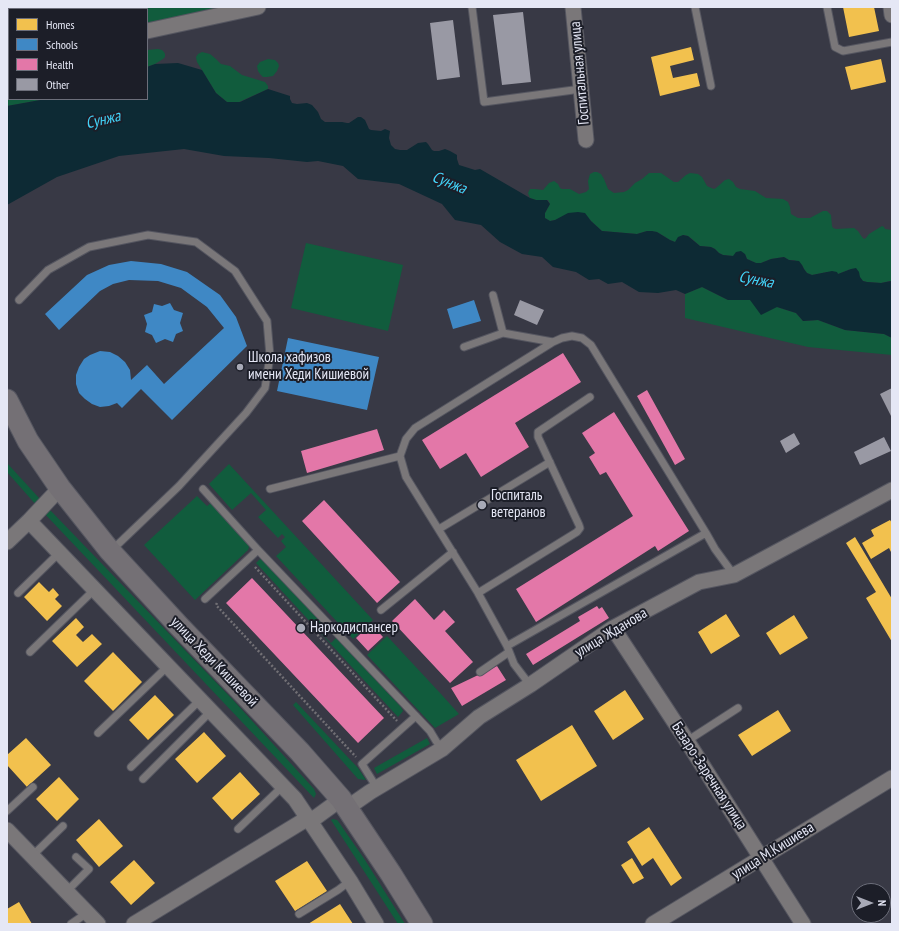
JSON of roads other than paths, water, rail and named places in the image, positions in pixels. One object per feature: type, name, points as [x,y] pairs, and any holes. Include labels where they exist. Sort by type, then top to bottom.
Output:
[{"type":"main road","name":"улица Хеди Кишиевой","points":[[7,400],[28,441],[60,488],[110,552],[184,632],[300,752],[344,803],[422,924]]},
{"type":"street","points":[[148,31],[258,7]]},
{"type":"street","name":"Госпитальная улица","points":[[573,7],[586,140]]},
{"type":"street","points":[[891,7],[892,15]]},
{"type":"street","points":[[7,542],[60,488]]},
{"type":"street","name":"улица Жданова","points":[[134,924],[308,818],[315,818],[377,788],[442,749],[479,716],[530,685],[613,628],[699,582],[734,575],[892,490]]},
{"type":"street","points":[[29,521],[295,799],[350,881],[376,924]]},
{"type":"street","name":"Базаро-Заречная улица","points":[[613,628],[687,741],[803,924]]},
{"type":"street","name":"улица М.Кишиева","points":[[653,924],[892,778]]},
{"type":"street","points":[[7,830],[95,921]]},
{"type":"lane","points":[[472,7],[484,102],[581,89]]},
{"type":"lane","points":[[696,7],[711,86]]},
{"type":"lane","points":[[827,7],[835,47],[843,50],[892,42]]},
{"type":"lane","points":[[19,300],[48,270],[89,247],[148,235],[196,242],[235,271],[267,321],[270,356],[265,388],[246,413],[179,486],[110,552]]},
{"type":"lane","points":[[493,294],[503,333]]},
{"type":"lane","points":[[464,347],[503,333],[553,342]]},
{"type":"lane","points":[[530,685],[514,664],[508,649],[478,593],[406,477],[400,456],[406,439],[415,428],[553,342],[572,336],[582,338],[591,345],[715,549],[734,575]]},
{"type":"lane","points":[[478,593],[578,532],[580,528],[579,524],[538,437],[538,432],[590,397]]},
{"type":"lane","points":[[270,489],[400,456]]},
{"type":"lane","points":[[439,529],[550,462]]},
{"type":"lane","points":[[203,489],[258,550],[430,731],[442,749]]},
{"type":"lane","points":[[480,672],[508,649],[706,532]]},
{"type":"lane","points":[[205,599],[258,550]]},
{"type":"lane","points":[[382,610],[453,552]]},
{"type":"lane","points":[[18,593],[59,553]]},
{"type":"lane","points":[[30,652],[94,590]]},
{"type":"lane","points":[[98,733],[168,666]]},
{"type":"lane","points":[[131,767],[200,700]]},
{"type":"lane","points":[[687,741],[738,708]]},
{"type":"lane","points":[[143,779],[211,711]]},
{"type":"lane","points":[[377,788],[362,764],[416,716]]},
{"type":"lane","points":[[238,829],[283,786]]},
{"type":"lane","points":[[7,811],[33,787]]},
{"type":"lane","points":[[32,856],[63,826]]},
{"type":"lane","points":[[66,892],[89,869],[76,857]]},
{"type":"lane","points":[[299,914],[350,881]]},
{"type":"lane","points":[[71,924],[95,921]]},
{"type":"water","name":"Сунжа","points":[[178,63],[202,70],[216,93],[227,102],[240,102],[268,89],[290,96],[292,103],[307,103],[312,105],[318,112],[321,119],[325,122],[349,123],[358,117],[361,117],[365,120],[369,129],[371,130],[381,131],[385,129],[390,131],[389,138],[391,145],[395,149],[407,150],[418,143],[426,142],[434,151],[445,149],[457,155],[459,165],[475,170],[480,169],[530,198],[536,200],[547,200],[550,204],[545,213],[545,218],[550,221],[568,213],[585,213],[602,231],[637,234],[652,231],[657,232],[675,242],[678,237],[683,235],[688,236],[700,246],[711,247],[723,255],[733,256],[736,252],[741,251],[745,254],[747,259],[756,263],[784,257],[789,260],[799,261],[807,273],[812,275],[832,271],[837,272],[838,274],[856,268],[863,281],[881,283],[891,281],[892,338],[884,334],[845,330],[818,320],[803,321],[796,313],[777,307],[761,315],[750,300],[728,300],[702,287],[685,294],[676,290],[658,293],[639,292],[622,282],[608,284],[599,279],[589,280],[576,272],[553,267],[542,257],[522,254],[500,242],[481,225],[455,220],[442,204],[399,184],[358,179],[343,166],[318,161],[307,162],[269,158],[224,156],[184,149],[119,156],[57,177],[7,205],[7,106],[40,100],[148,100],[148,67],[155,64]]},
{"type":"place","name":"Школа хафизов имени Хеди Кишиевой","points":[[240,367]]},
{"type":"place","name":"Госпиталь ветеранов","points":[[482,505]]},
{"type":"place","name":"Наркодиспансер","points":[[301,628]]}]
